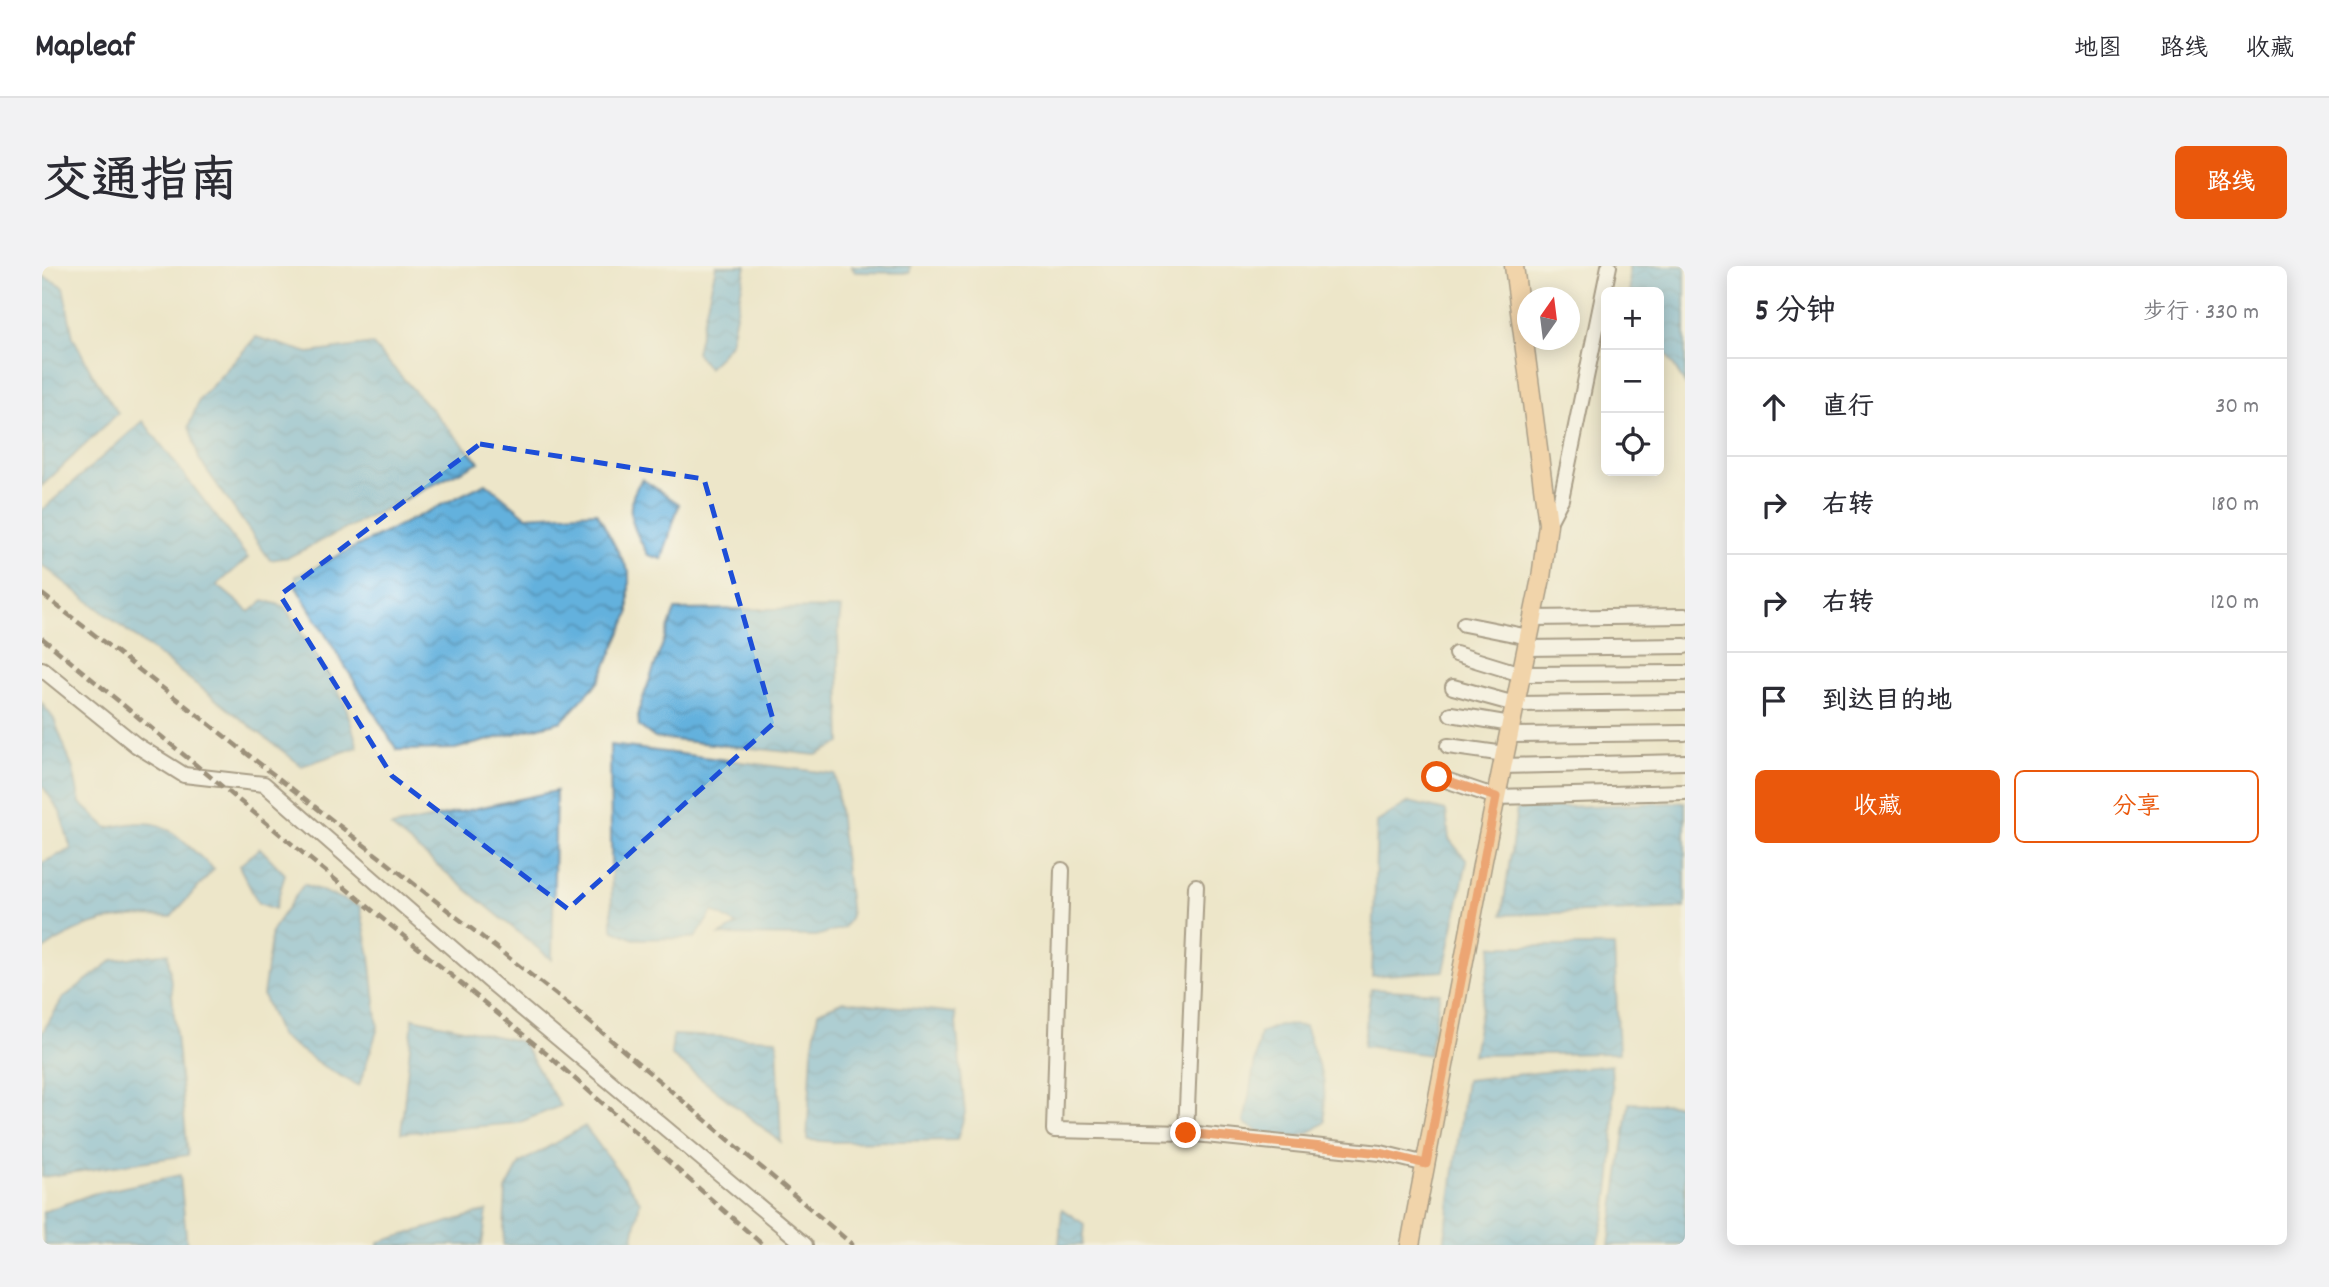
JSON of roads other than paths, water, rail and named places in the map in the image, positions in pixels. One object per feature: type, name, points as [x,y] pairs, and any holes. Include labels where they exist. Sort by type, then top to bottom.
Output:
[{"type":"main road","points":[[1410,1245],[1503,760],[1533,618],[1548,524],[1514,266]]},
{"type":"street","points":[[1548,524],[1561,499],[1609,266]]},
{"type":"street","points":[[1533,618],[1685,617]]},
{"type":"street","points":[[1464,624],[1528,642],[1685,646]]},
{"type":"street","points":[[1456,654],[1521,674],[1685,673]]},
{"type":"street","points":[[42,669],[136,745],[184,775],[264,784],[492,984],[805,1245]]},
{"type":"street","points":[[1453,687],[1515,704],[1685,702]]},
{"type":"street","points":[[1451,714],[1510,729],[1685,733]]},
{"type":"street","points":[[1448,746],[1503,760],[1685,762]]},
{"type":"street","points":[[1437,777],[1496,797],[1685,792]]},
{"type":"street","points":[[1062,870],[1054,1130],[1186,1133],[1381,1153],[1426,1164]]},
{"type":"street","points":[[1186,1133],[1196,886]]},
{"type":"water","points":[[716,266],[746,266],[730,344],[708,369],[696,352]]},
{"type":"water","points":[[851,266],[910,266],[910,273],[855,272]]},
{"type":"water","points":[[1629,266],[1685,266],[1685,384],[1664,350],[1664,287],[1630,287]]},
{"type":"water","points":[[42,276],[63,286],[73,337],[93,375],[118,413],[42,486]]},
{"type":"water","points":[[256,337],[309,353],[372,344],[479,462],[289,557],[270,560],[199,459],[189,426],[199,400]]},
{"type":"water","points":[[143,421],[248,558],[217,585],[250,612],[264,600],[284,606],[344,701],[358,747],[302,766],[42,565],[42,510]]},
{"type":"water","points":[[642,479],[679,504],[662,559],[648,555],[634,526],[632,499]]},
{"type":"water","points":[[486,483],[526,516],[597,512],[629,572],[629,614],[599,681],[562,721],[455,749],[397,750],[296,587],[296,576]]},
{"type":"water","points":[[841,608],[838,633],[841,743],[816,755],[655,738],[639,726],[638,712],[675,610]]},
{"type":"water","points":[[42,703],[54,719],[73,769],[80,803],[108,828],[144,823],[167,829],[214,869],[171,917],[118,918],[103,921],[73,932],[42,951],[42,863],[71,849],[60,812],[42,785]]},
{"type":"water","points":[[610,745],[835,774],[851,916],[844,928],[816,936],[720,935],[737,925],[713,911],[695,938],[634,939],[612,929]]},
{"type":"water","points":[[556,791],[552,960],[391,827]]},
{"type":"water","points":[[1409,802],[1446,811],[1449,839],[1467,861],[1444,971],[1372,976],[1377,822]]},
{"type":"water","points":[[1685,802],[1685,908],[1502,915],[1517,809]]},
{"type":"water","points":[[260,848],[285,874],[275,909],[258,903],[239,866]]},
{"type":"water","points":[[304,884],[360,906],[370,956],[378,1028],[359,1086],[326,1068],[280,1036],[263,995],[272,930]]},
{"type":"water","points":[[1492,946],[1614,946],[1619,1053],[1473,1055]]},
{"type":"water","points":[[168,953],[188,1155],[42,1177],[42,1033],[63,998],[113,960]]},
{"type":"water","points":[[1371,989],[1440,993],[1429,1055],[1363,1046]]},
{"type":"water","points":[[843,1001],[955,1013],[965,1113],[957,1140],[807,1140],[812,1050],[818,1012]]},
{"type":"water","points":[[413,1018],[522,1042],[560,1106],[518,1123],[401,1133]]},
{"type":"water","points":[[1279,1025],[1305,1026],[1324,1082],[1325,1122],[1304,1135],[1285,1139],[1266,1135],[1244,1123],[1260,1033]]},
{"type":"water","points":[[673,1035],[777,1039],[781,1142],[671,1055]]},
{"type":"water","points":[[1611,1065],[1613,1155],[1608,1200],[1598,1245],[1444,1245],[1466,1080]]},
{"type":"water","points":[[1629,1103],[1685,1105],[1685,1245],[1609,1245]]},
{"type":"water","points":[[585,1126],[640,1201],[632,1245],[503,1245],[506,1190],[520,1163]]},
{"type":"water","points":[[180,1175],[187,1245],[44,1245],[43,1212],[92,1194]]},
{"type":"water","points":[[1062,1209],[1084,1224],[1082,1245],[1059,1245]]},
{"type":"water","points":[[487,1211],[482,1245],[378,1245],[379,1242]]},
{"type":"railway","points":[[42,594],[572,1007],[853,1245]]},
{"type":"railway","points":[[42,638],[548,1055],[763,1245]]}]
